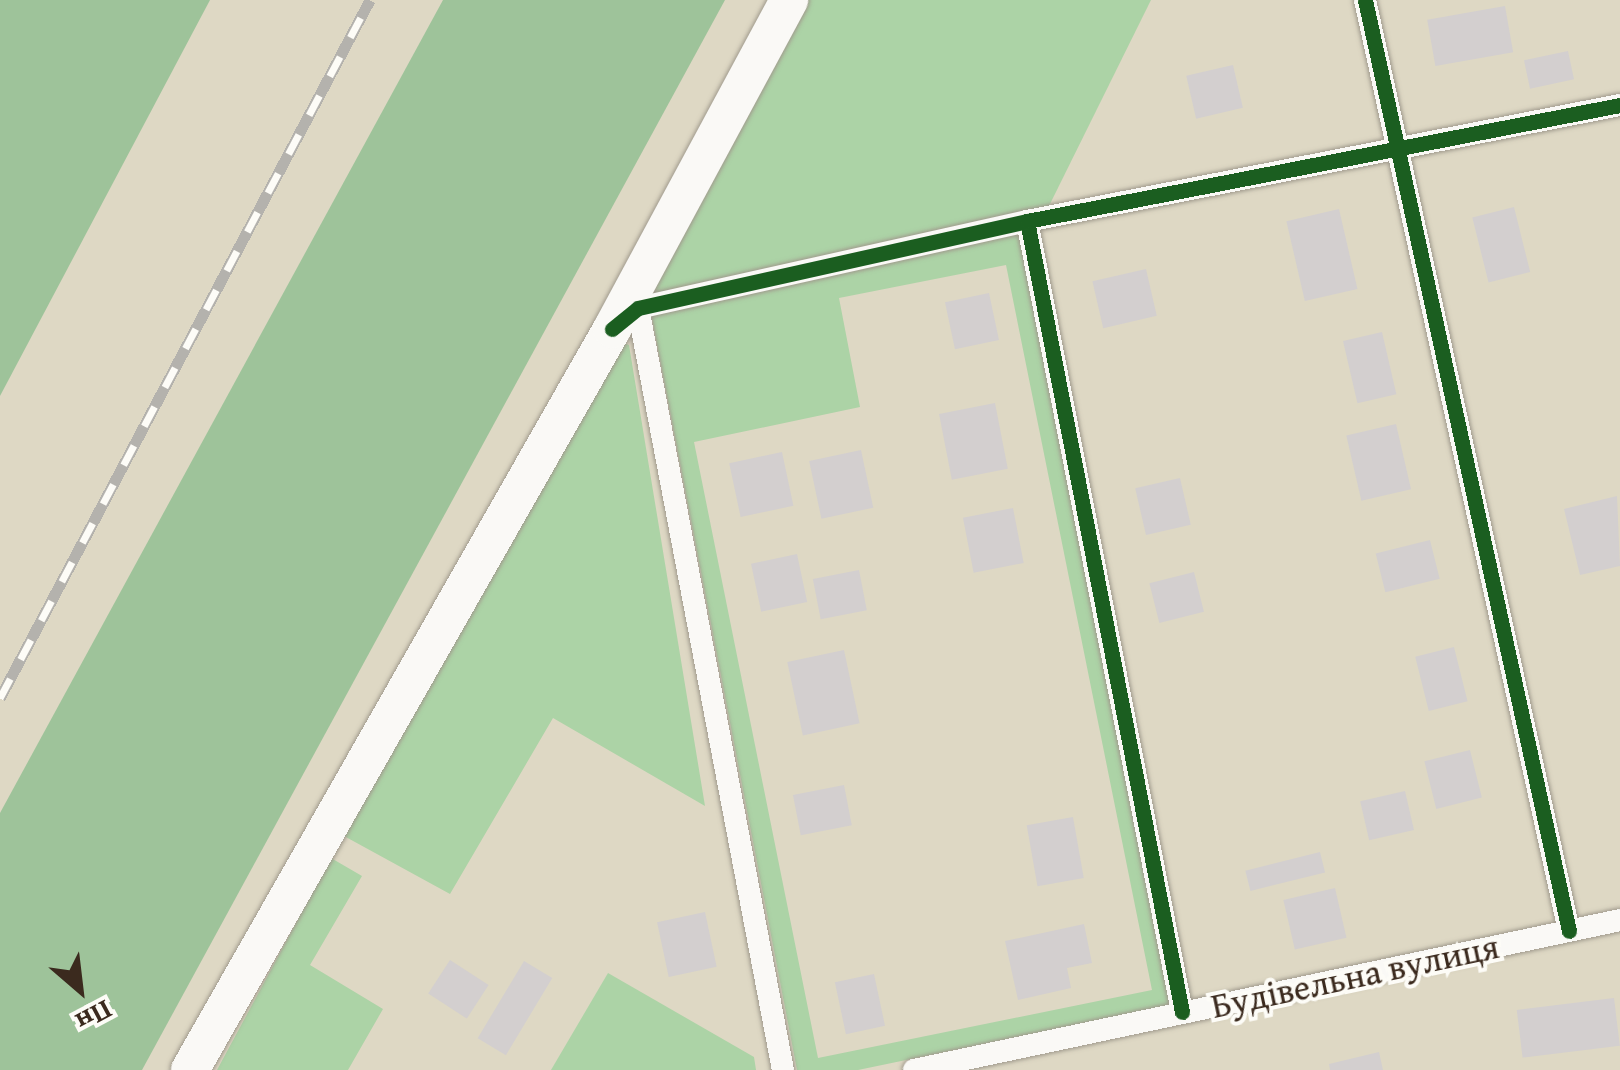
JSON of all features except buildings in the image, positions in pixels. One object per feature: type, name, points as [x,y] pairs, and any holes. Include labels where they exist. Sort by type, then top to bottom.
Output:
[{"type":"main road","points":[[190,1070],[625,319],[789,0]]},
{"type":"street","points":[[1365,0],[1394,150],[1569,931]]},
{"type":"street","points":[[783,1070],[625,319],[1026,221],[1620,104]]},
{"type":"street","points":[[1026,221],[1182,1012]]},
{"type":"street","name":"Будівельна вулиця","points":[[914,1070],[1620,920]]},
{"type":"green space","points":[[0,0],[210,0],[0,396]]},
{"type":"green space","points":[[443,0],[725,0],[142,1070],[0,1070],[0,813]]},
{"type":"green space","points":[[806,0],[1151,0],[1048,208],[639,298]]},
{"type":"green space","points":[[1019,231],[1171,1005],[858,1070],[797,1070],[651,313]],"holes":[[[1006,265],[1152,990],[818,1058],[694,442],[860,407],[839,298]]]},
{"type":"green space","points":[[614,339],[629,345],[705,806],[553,718],[450,894],[344,836]]},
{"type":"green space","points":[[331,858],[362,876],[310,965],[383,1009],[348,1070],[217,1070]]},
{"type":"green space","points":[[608,973],[754,1057],[756,1070],[551,1070]]},
{"type":"railway","points":[[0,698],[370,0]]},
{"type":"cycle path","points":[[1365,0],[1569,931]]},
{"type":"cycle path","points":[[612,329],[638,308],[1027,221],[1620,105]]},
{"type":"cycle path","points":[[1027,221],[1182,1012]]}]
